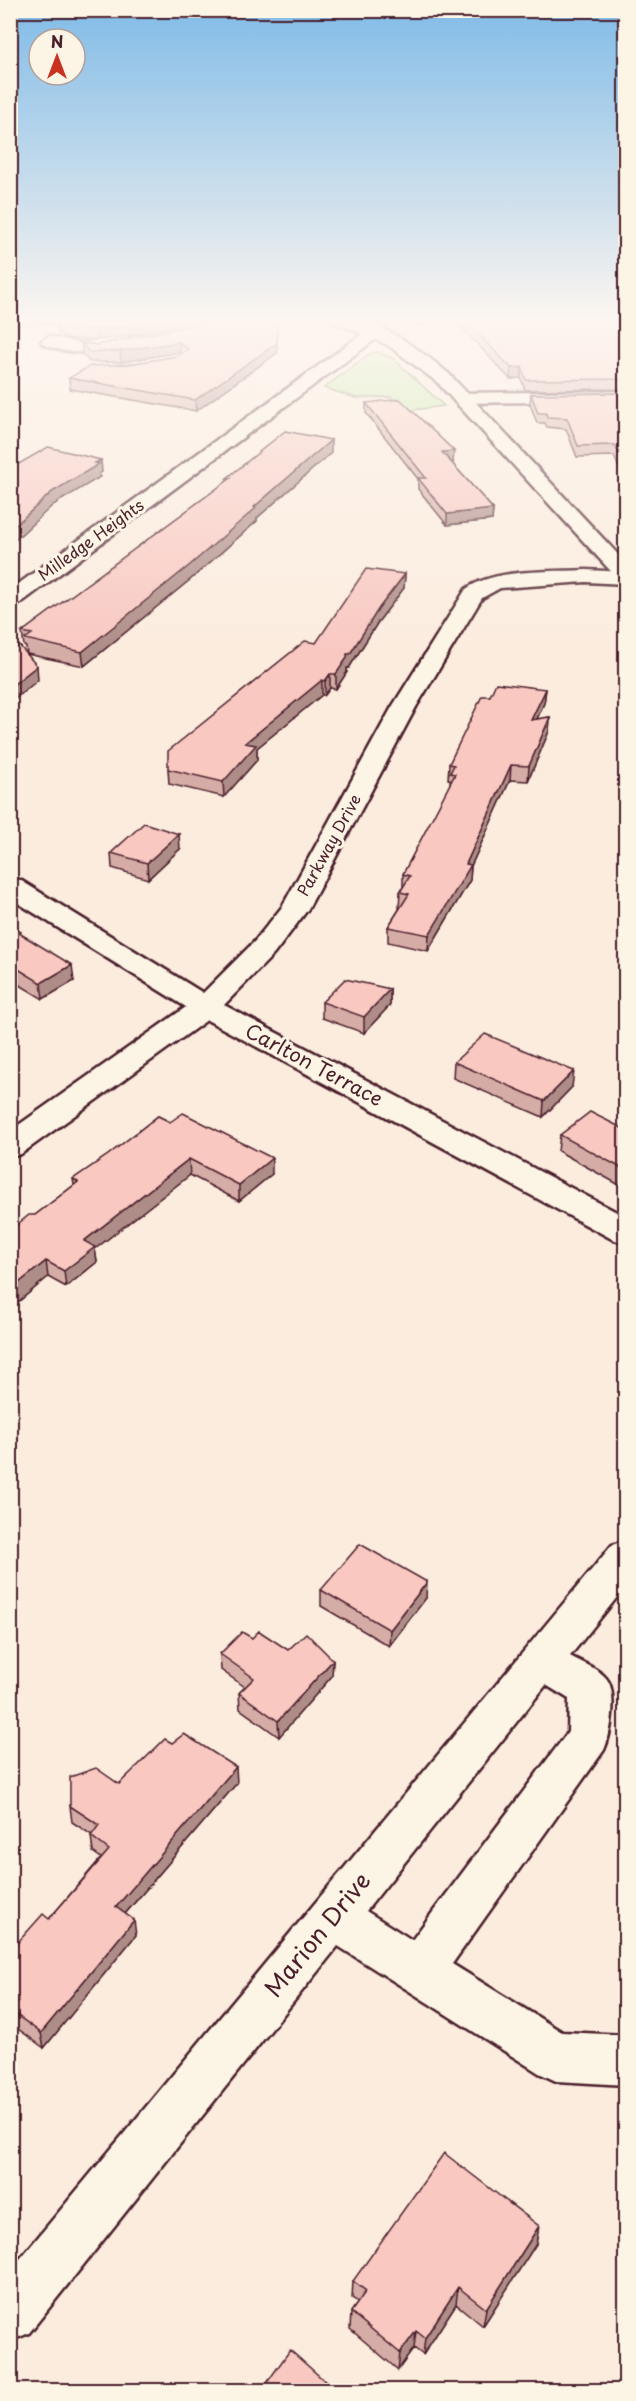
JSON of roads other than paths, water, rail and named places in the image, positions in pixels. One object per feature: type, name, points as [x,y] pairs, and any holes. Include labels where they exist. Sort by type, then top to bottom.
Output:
[{"type":"street","name":"Milledge Heights","points":[[10,600],[243,429]]},
{"type":"street","points":[[490,429],[626,577]]},
{"type":"street","name":"Parkway Drive","points":[[10,1147],[206,1007],[264,948],[294,909],[404,707],[474,594],[485,586],[498,582],[586,576],[626,577]]},
{"type":"street","name":"Carlton Terrace","points":[[10,886],[206,1007],[626,1232]]},
{"type":"street","name":"Marion Drive","points":[[10,2314],[626,1556]]},
{"type":"street","points":[[419,1970],[589,1737],[591,1690],[541,1660]]},
{"type":"street","points":[[333,1917],[556,2056],[626,2060]]}]
